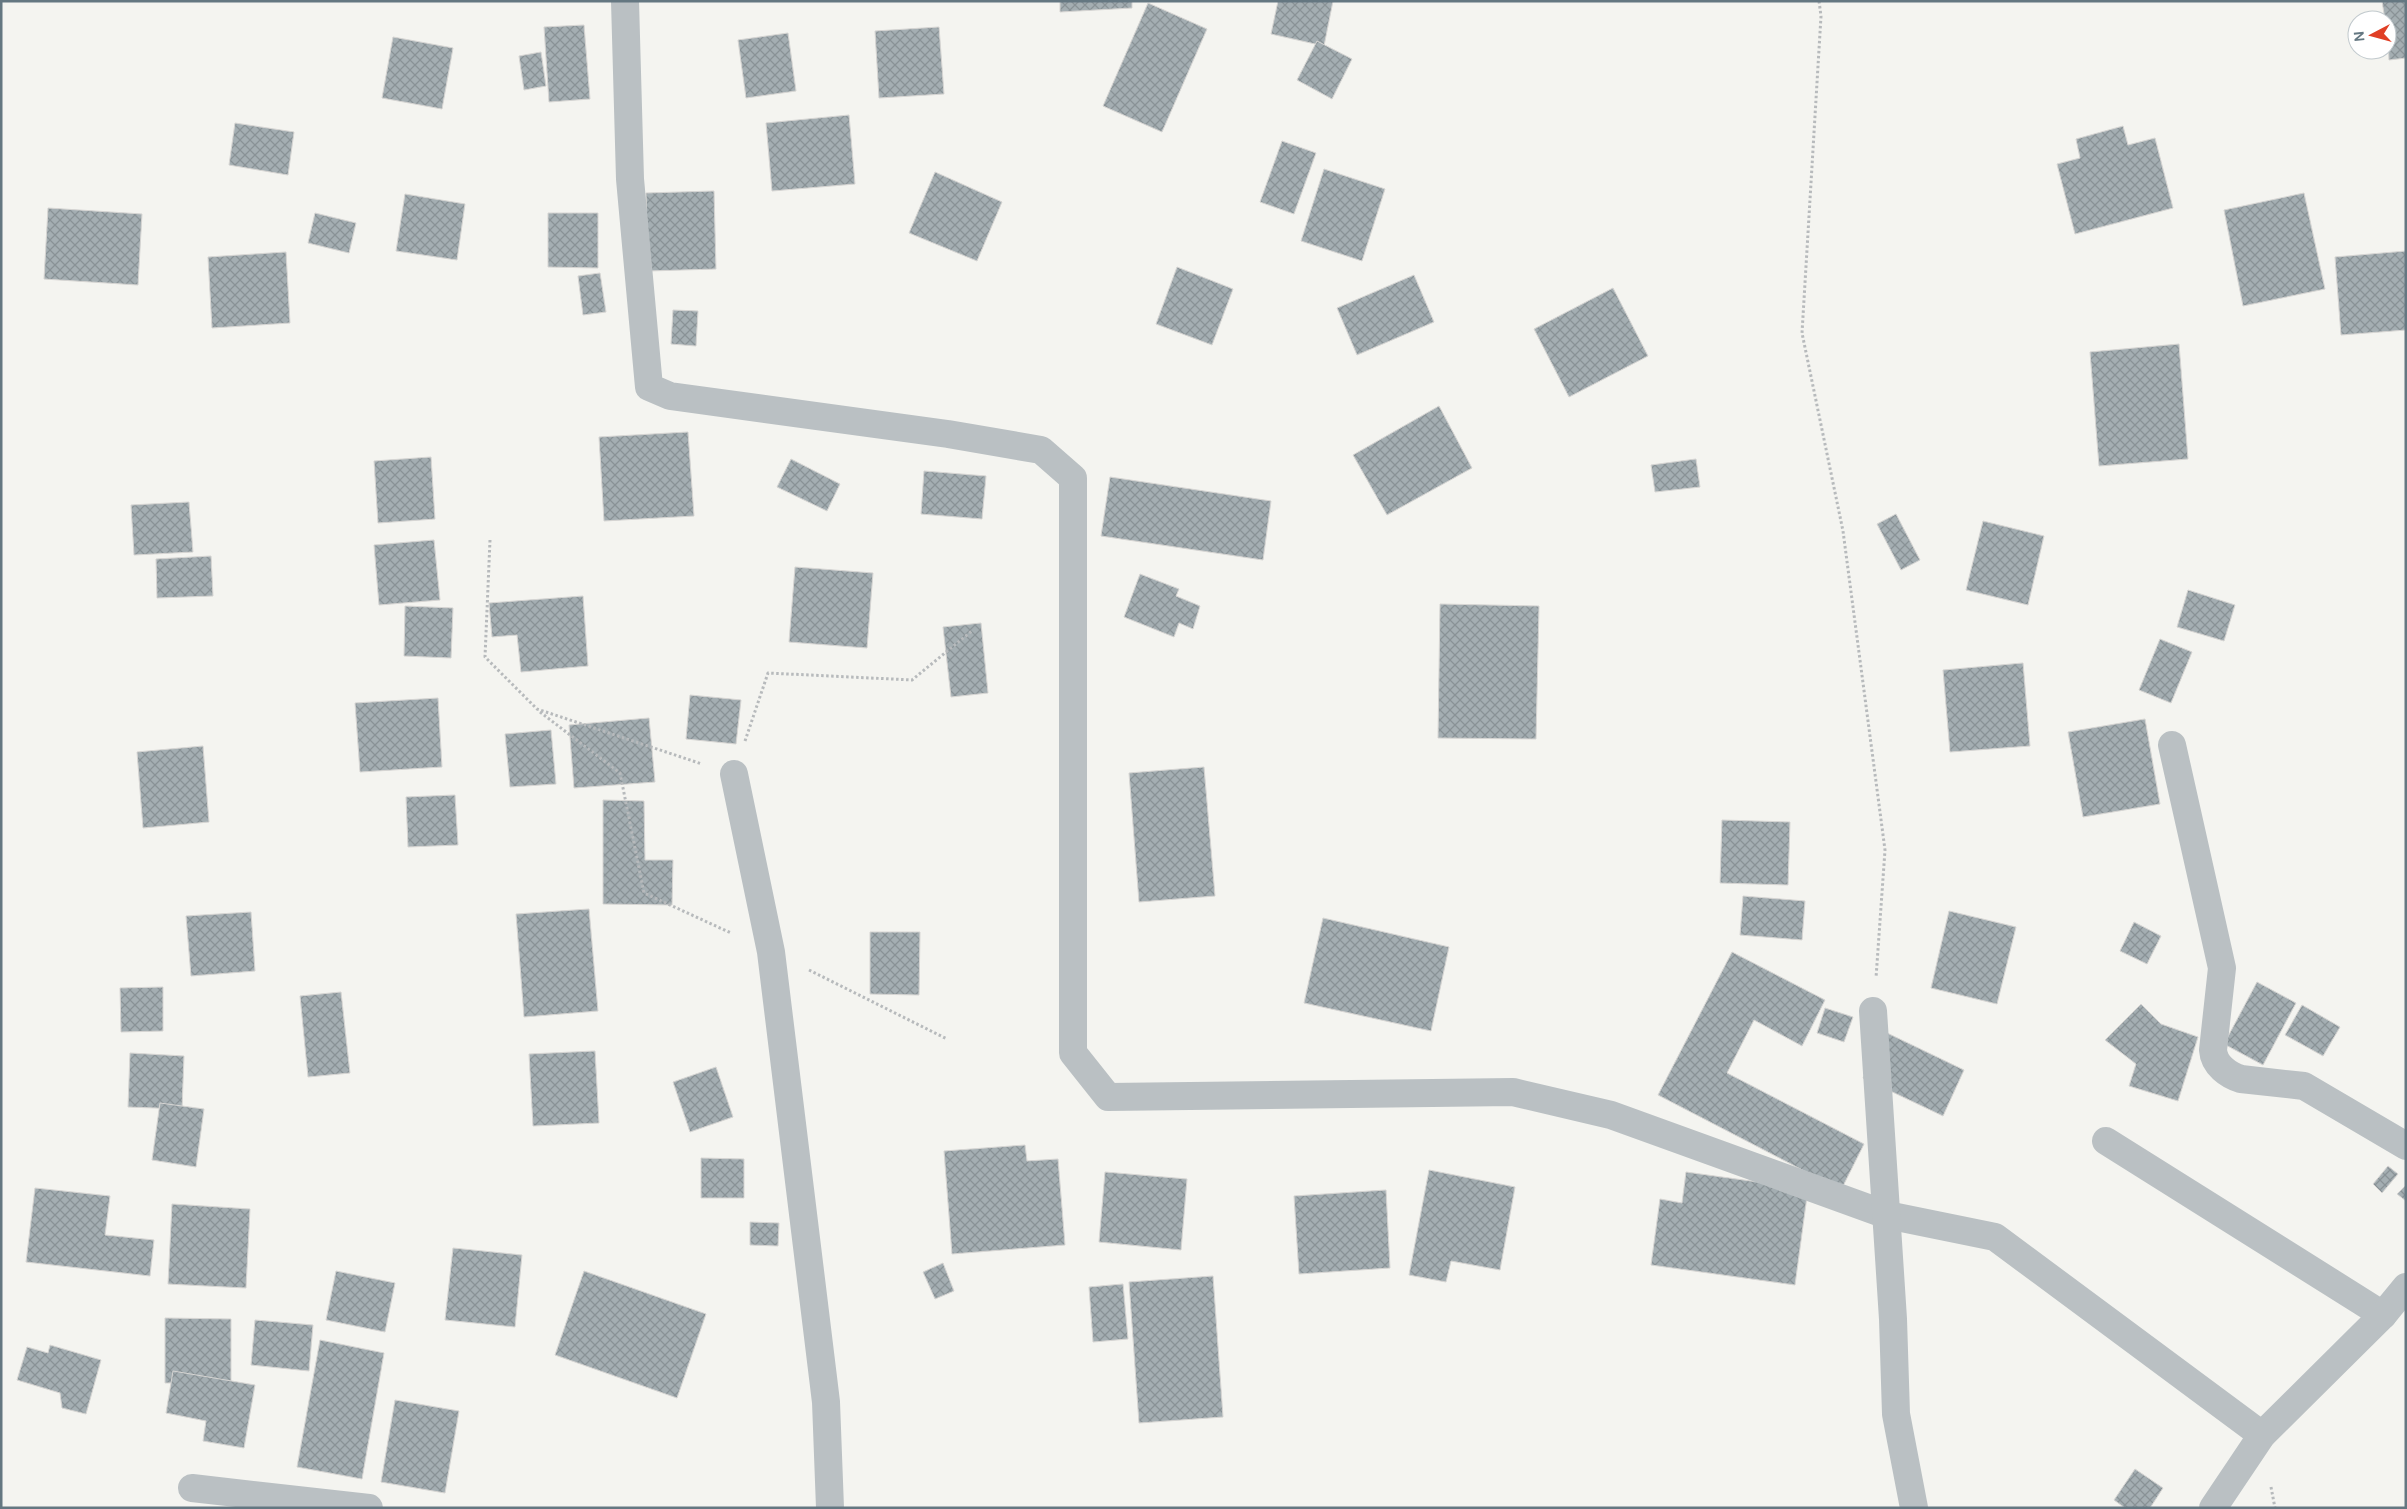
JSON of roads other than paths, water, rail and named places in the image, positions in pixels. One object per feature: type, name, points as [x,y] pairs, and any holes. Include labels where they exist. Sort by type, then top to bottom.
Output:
[{"type":"street","points":[[625,1],[630,179],[649,387],[670,396],[948,434],[1041,450],[1073,478],[1073,1053],[1108,1097],[1513,1092],[1611,1115],[1887,1215],[1996,1237],[2262,1435]]},
{"type":"street","points":[[2172,745],[2222,968],[2212,1050],[2216,1062],[2232,1076],[2241,1080],[2304,1086],[2406,1146]]},
{"type":"street","points":[[734,774],[771,952],[826,1402],[830,1508]]},
{"type":"street","points":[[1874,1010],[1887,1215],[1896,1414],[1914,1508]]},
{"type":"street","points":[[2106,1141],[2383,1315]]},
{"type":"street","points":[[2213,1508],[2262,1435],[2383,1315],[2406,1287]]},
{"type":"street","points":[[192,1488],[369,1508]]}]
